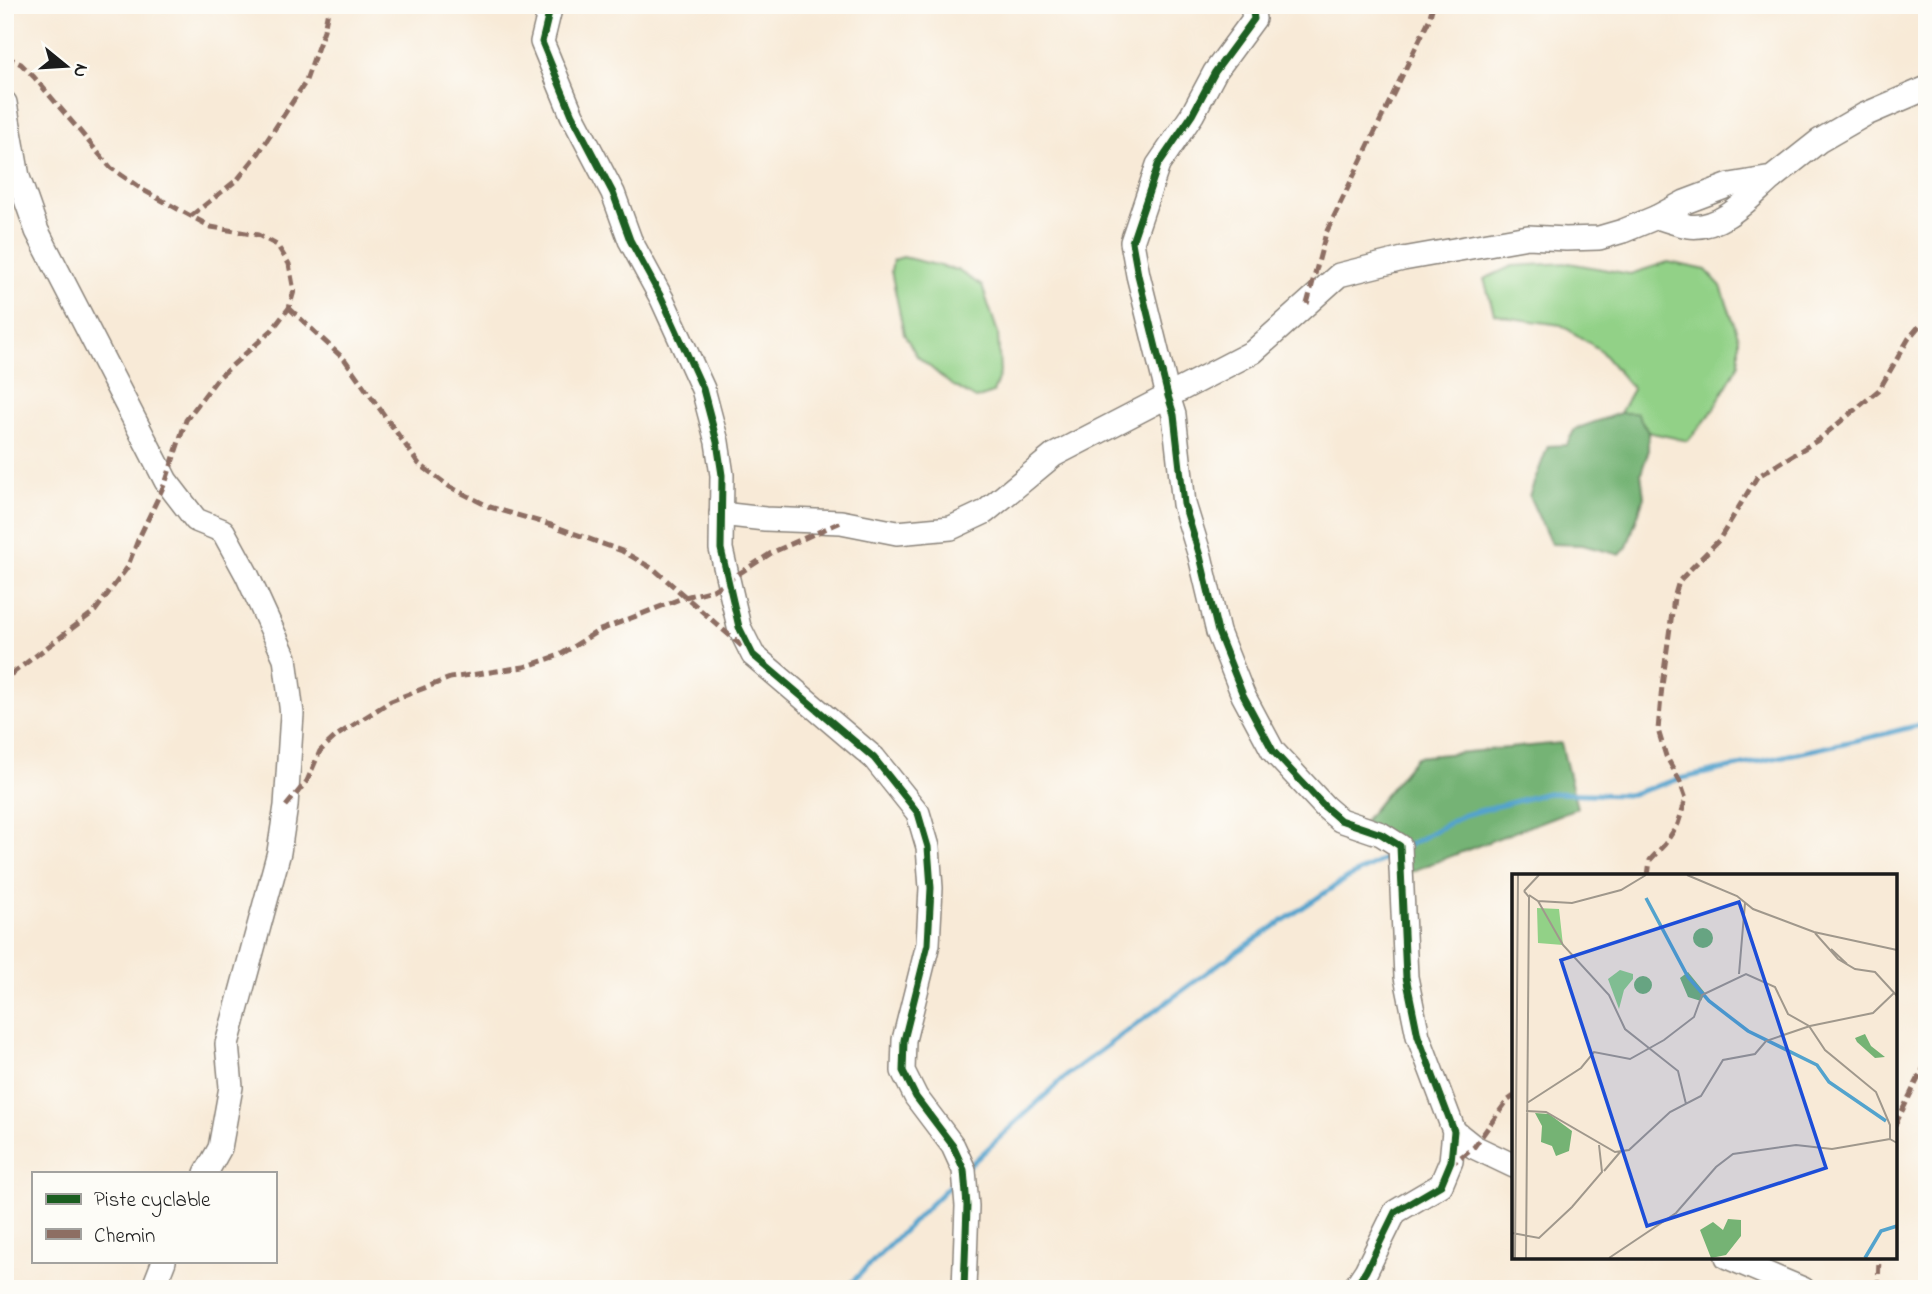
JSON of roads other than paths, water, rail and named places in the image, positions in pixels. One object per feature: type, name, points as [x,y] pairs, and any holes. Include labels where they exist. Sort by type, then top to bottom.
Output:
[{"type":"street","points":[[551,5],[541,42],[572,115],[612,193],[630,240],[662,299],[703,389],[717,442],[722,475],[721,549],[739,626],[753,655],[874,758],[918,813],[929,847],[931,888],[928,944],[904,1040],[903,1072],[916,1097],[953,1146],[964,1170],[967,1206],[964,1289]]},
{"type":"street","points":[[1252,5],[1254,19],[1215,72],[1192,115],[1158,165],[1132,242],[1174,415],[1184,504],[1218,632],[1243,695],[1273,751],[1325,807],[1340,820],[1381,834],[1400,846],[1406,977],[1418,1036],[1454,1131],[1451,1161],[1441,1185],[1395,1212],[1366,1271],[1354,1289]]},
{"type":"street","points":[[721,513],[765,519],[841,522],[897,533],[951,528],[985,512],[1054,455],[1253,352],[1339,275],[1403,259],[1528,237],[1599,238],[1623,231],[1685,202],[1730,185],[1772,178],[1819,141],[1864,115],[1927,88]]},
{"type":"street","points":[[5,103],[18,177],[37,231],[160,471],[196,520],[223,531],[247,575],[285,658],[292,715],[286,806],[279,852],[227,1045],[231,1087],[220,1148],[207,1172]]},
{"type":"street","points":[[1454,1131],[1474,1147],[1512,1165]]},
{"type":"street","points":[[1732,1259],[1802,1289]]},
{"type":"street","points":[[153,1289],[164,1262]]},
{"type":"waterway","points":[[1407,846],[1464,815],[1547,793],[1628,795],[1679,779],[1927,723]]},
{"type":"waterway","points":[[970,1165],[1066,1076],[1220,963],[1344,880],[1395,853]]},
{"type":"waterway","points":[[845,1289],[958,1177]]}]
